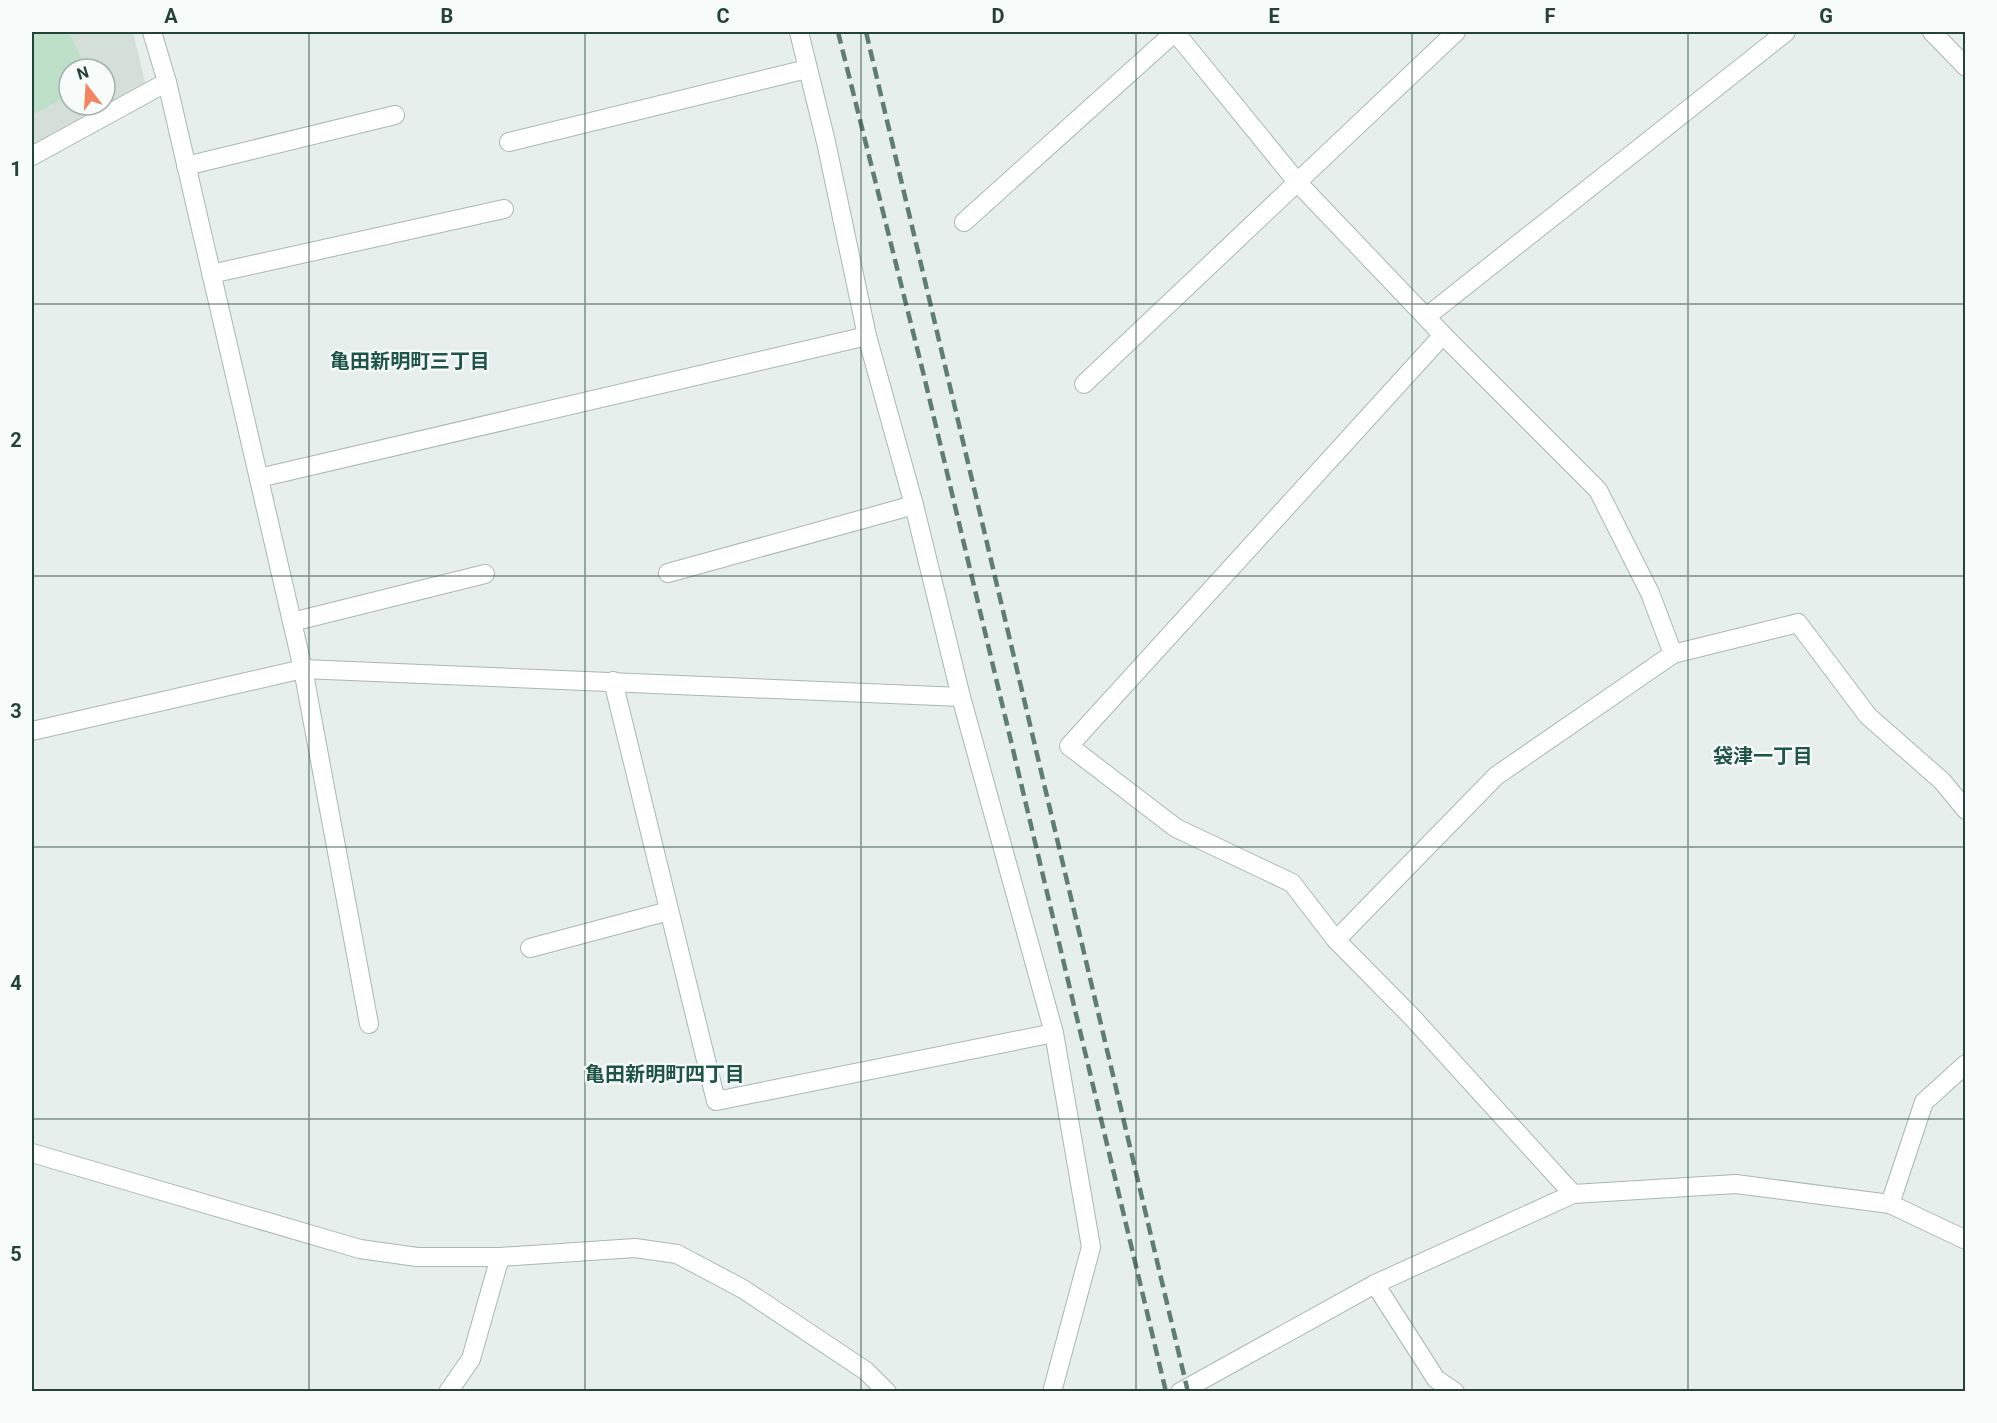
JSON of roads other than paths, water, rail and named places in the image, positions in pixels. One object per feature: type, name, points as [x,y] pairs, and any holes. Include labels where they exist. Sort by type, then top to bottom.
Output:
[{"type":"street","points":[[152,32],[167,82],[303,669],[369,1024]]},
{"type":"street","points":[[799,32],[826,142],[867,336],[1054,1033],[1091,1247],[1052,1392]]},
{"type":"street","points":[[964,222],[1175,32],[1298,183],[1443,335],[1598,489],[1650,592],[1673,654]]},
{"type":"street","points":[[1084,384],[1456,32]]},
{"type":"street","points":[[1426,317],[1786,32]]},
{"type":"street","points":[[1932,32],[1965,67]]},
{"type":"street","points":[[509,142],[807,69]]},
{"type":"street","points":[[32,156],[167,82]]},
{"type":"street","points":[[186,166],[395,115]]},
{"type":"street","points":[[211,274],[504,209]]},
{"type":"street","points":[[1443,335],[1069,746],[1176,828],[1292,883],[1336,940],[1411,1016],[1573,1194]]},
{"type":"street","points":[[259,478],[867,336]]},
{"type":"street","points":[[668,573],[914,505]]},
{"type":"street","points":[[292,622],[485,574]]},
{"type":"street","points":[[1336,940],[1496,776],[1673,654],[1798,623],[1868,716],[1942,781],[1965,810]]},
{"type":"street","points":[[32,731],[303,669],[962,697]]},
{"type":"street","points":[[613,681],[716,1101],[1054,1033]]},
{"type":"street","points":[[530,948],[669,911]]},
{"type":"street","points":[[1890,1204],[1924,1102],[1965,1064]]},
{"type":"street","points":[[32,1153],[360,1249],[417,1257],[501,1257],[635,1248],[677,1254],[743,1288],[866,1371],[887,1392]]},
{"type":"street","points":[[1180,1392],[1375,1284],[1573,1194],[1736,1184],[1890,1204],[1965,1240]]},
{"type":"street","points":[[448,1392],[471,1359],[501,1257]]},
{"type":"street","points":[[1375,1284],[1436,1379],[1455,1392]]},
{"type":"railway","points":[[838,32],[924,376],[1166,1392]]},
{"type":"railway","points":[[866,32],[1188,1392]]},
{"type":"district","name":"亀田新明町三丁目","points":[[410,361]]},
{"type":"district","name":"袋津一丁目","points":[[1763,756]]},
{"type":"district","name":"亀田新明町四丁目","points":[[665,1074]]}]
